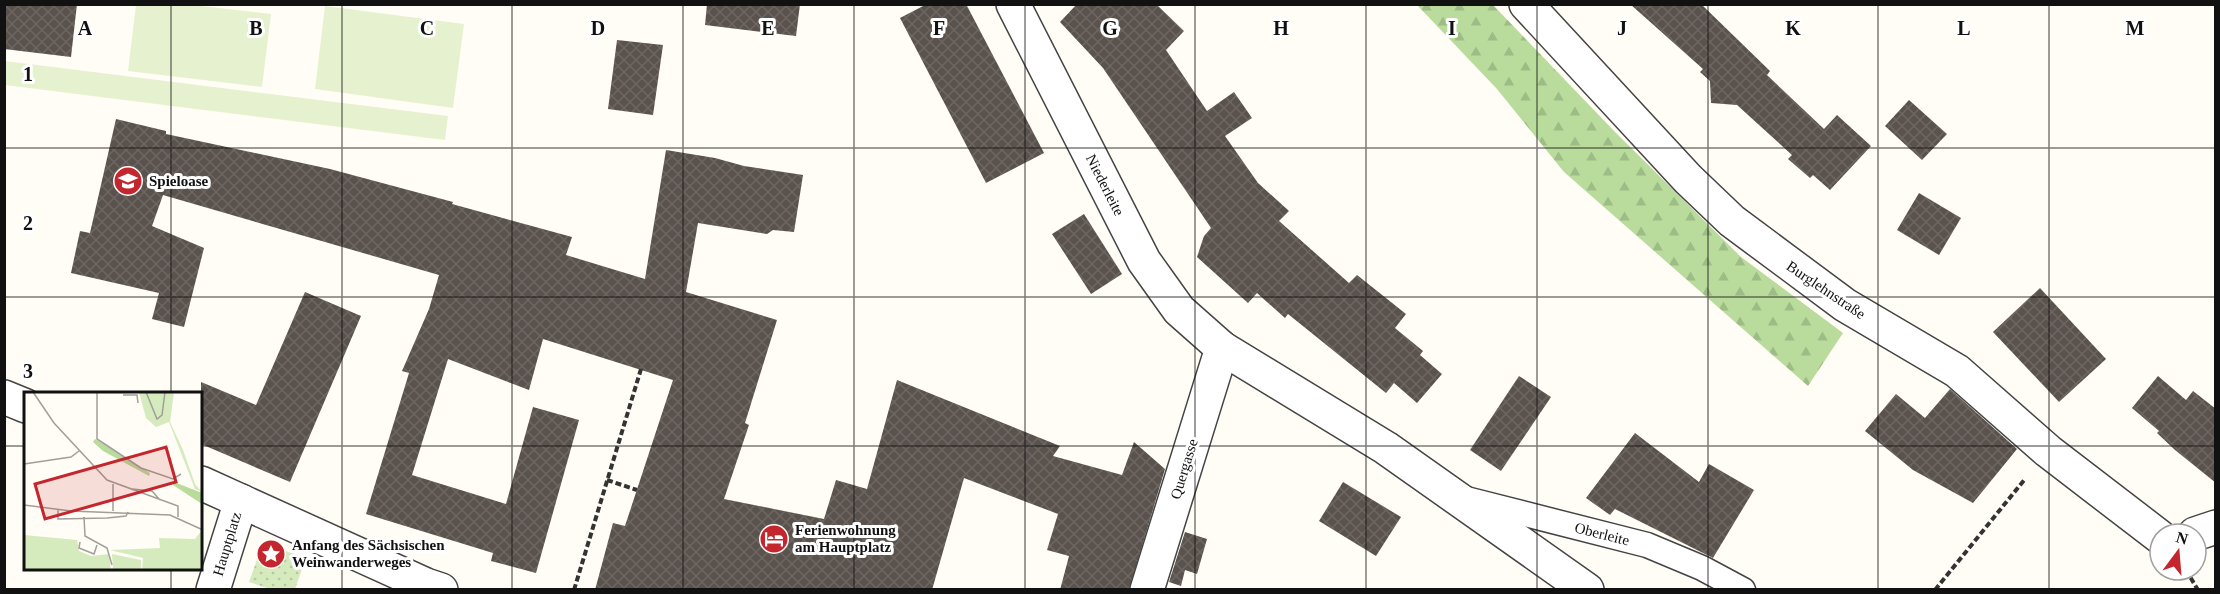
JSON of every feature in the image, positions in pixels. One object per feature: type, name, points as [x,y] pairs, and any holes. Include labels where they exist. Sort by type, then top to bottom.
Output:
[{"type":"street","name":"Niederleite","points":[[1013,4],[1144,261],[1179,310],[1222,348]]},
{"type":"street","name":"Burglehnstraße","points":[[1526,4],[1688,179],[1732,221],[1845,305],[1957,371],[2048,451],[2148,528]]},
{"type":"street","name":"Oberleite","points":[[1222,348],[1386,448],[1587,590]]},
{"type":"street","name":"Quergasse","points":[[1147,590],[1222,348]]},
{"type":"street","points":[[4,397],[24,405]]},
{"type":"street","points":[[202,483],[241,501]]},
{"type":"street","name":"Hauptplatz","points":[[213,590],[241,501],[441,590]]},
{"type":"lane","name":"Oberleite","points":[[1455,496],[1647,545],[1702,568],[1743,590]]},
{"type":"path","points":[[574,590],[641,369]]},
{"type":"path","points":[[1935,590],[2048,451]]},
{"type":"path","points":[[607,480],[637,490]]},
{"type":"green space","points":[[136,5],[193,5],[271,14],[262,87],[128,71]]},
{"type":"green space","points":[[1417,5],[1493,5],[1616,133],[1741,257],[1843,333],[1808,386],[1564,172],[1497,89]]},
{"type":"green space","points":[[325,6],[464,24],[453,108],[315,89]]},
{"type":"green space","points":[[5,61],[448,116],[445,140],[5,85]]},
{"type":"green space","points":[[263,543],[306,558],[295,589],[270,589],[249,582]]},
{"type":"building","points":[[4,4],[77,4],[71,57],[4,49]]},
{"type":"building","points":[[707,4],[800,4],[796,36],[705,25]]},
{"type":"building","points":[[927,4],[966,4],[1044,153],[986,183],[900,18]]},
{"type":"building","points":[[1077,4],[1156,4],[1184,31],[1166,50],[1207,111],[1234,92],[1252,118],[1225,136],[1258,183],[1289,211],[1279,221],[1349,283],[1357,275],[1406,314],[1395,328],[1423,351],[1420,355],[1442,374],[1417,403],[1394,383],[1386,393],[1288,314],[1285,318],[1257,293],[1248,303],[1197,257],[1204,236],[1211,228],[1103,68],[1060,22]]},
{"type":"building","points":[[1630,4],[1701,4],[1770,71],[1767,75],[1824,129],[1837,115],[1871,146],[1830,190],[1813,175],[1810,178],[1788,159],[1792,155],[1737,105],[1711,103],[1710,81],[1700,72],[1703,69]]},
{"type":"building","points":[[617,40],[663,45],[653,115],[608,109]]},
{"type":"building","points":[[1909,100],[1947,134],[1922,160],[1885,126]]},
{"type":"building","points":[[116,119],[166,131],[166,134],[330,169],[572,237],[566,255],[645,279],[666,150],[803,175],[794,232],[773,230],[767,234],[698,223],[686,292],[777,320],[745,423],[749,425],[724,499],[824,519],[836,480],[867,489],[897,380],[1060,446],[1053,456],[1122,475],[1134,442],[1165,469],[1129,590],[1060,590],[1069,556],[1047,550],[1058,514],[964,478],[932,590],[595,590],[613,523],[625,526],[673,380],[543,339],[529,390],[448,359],[412,475],[506,504],[533,407],[579,420],[536,573],[491,561],[493,553],[366,514],[409,373],[402,371],[429,309],[439,275],[163,195],[152,226],[204,248],[184,327],[152,319],[159,293],[71,273],[80,231],[90,233]]},
{"type":"building","points":[[1919,193],[1961,218],[1939,255],[1897,230]]},
{"type":"building","points":[[1084,214],[1122,274],[1091,294],[1052,234]]},
{"type":"building","points":[[2040,288],[2106,359],[2059,402],[1993,332]]},
{"type":"building","points":[[305,292],[361,316],[290,482],[202,444],[201,382],[256,405]]},
{"type":"building","points":[[1519,376],[1551,397],[1501,471],[1470,450]]},
{"type":"building","points":[[2158,376],[2186,400],[2193,391],[2216,409],[2216,483],[2175,450],[2157,433],[2159,431],[2132,408]]},
{"type":"building","points":[[1950,389],[2017,449],[1973,503],[1913,470],[1865,431],[1896,394],[1925,418]]},
{"type":"building","points":[[1635,433],[1699,482],[1709,464],[1754,490],[1713,558],[1615,509],[1610,515],[1586,498]]},
{"type":"building","points":[[1343,482],[1401,517],[1376,556],[1319,521]]},
{"type":"building","points":[[1185,532],[1207,539],[1197,574],[1185,570],[1181,586],[1169,582]]},
{"type":"place","name":"Spieloase","points":[[128,181]]},
{"type":"place","name":"Ferienwohnung am Hauptplatz","points":[[774,539]]},
{"type":"place","name":"Anfang des Sächsischen Weinwanderweges","points":[[271,554]]}]
